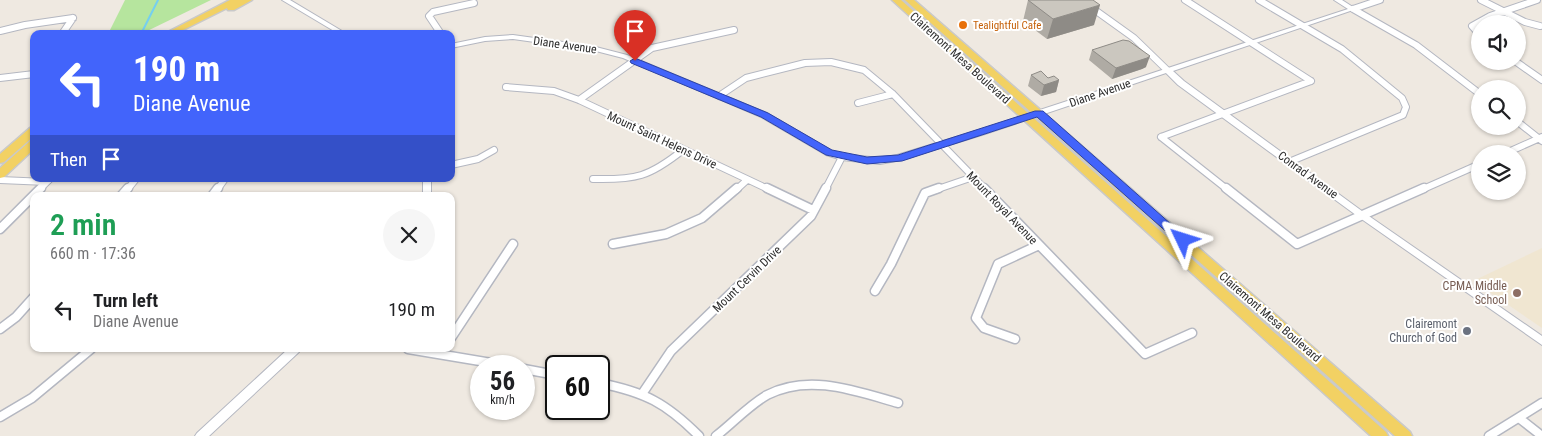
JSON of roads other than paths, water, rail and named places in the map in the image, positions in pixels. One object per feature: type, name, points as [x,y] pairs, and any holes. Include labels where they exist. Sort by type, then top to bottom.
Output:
[{"type":"main road","points":[[176,30],[236,0]]},
{"type":"main road","points":[[188,30],[248,0]]},
{"type":"main road","name":"Clairemont Mesa Boulevard","points":[[896,0],[1380,436]]},
{"type":"main road","name":"Clairemont Mesa Boulevard","points":[[909,0],[1405,436]]},
{"type":"main road","points":[[0,160],[30,134]]},
{"type":"main road","points":[[0,174],[30,146]]},
{"type":"street","points":[[285,0],[337,30]]},
{"type":"street","name":"Conrad Avenue","points":[[1081,0],[1134,38],[1181,83],[1363,216],[1542,341]]},
{"type":"street","points":[[1184,0],[1311,81],[1161,137],[1297,244],[1471,168]]},
{"type":"street","points":[[1259,0],[1353,56],[1402,98],[1406,107],[1403,115],[1289,162]]},
{"type":"street","points":[[1337,0],[1416,45],[1471,87]]},
{"type":"street","name":"Diane Avenue","points":[[455,45],[485,39],[513,37],[592,48],[625,56],[764,115],[818,148],[842,157],[880,161],[898,158],[1026,118],[1380,0]]},
{"type":"street","points":[[1481,0],[1525,22],[1540,26]]},
{"type":"street","points":[[1495,15],[1537,0]]},
{"type":"street","points":[[438,30],[429,16],[433,12],[474,3]]},
{"type":"street","points":[[0,32],[25,25],[73,18],[65,30]]},
{"type":"street","points":[[579,100],[652,48],[734,30]]},
{"type":"street","name":"Mount Royal Avenue","points":[[719,96],[746,78],[805,63],[831,62],[855,67],[873,76],[942,144],[1145,354],[1192,333]]},
{"type":"street","points":[[1526,69],[1542,80]]},
{"type":"street","points":[[0,78],[30,74]]},
{"type":"street","name":"Mount Saint Helens Drive","points":[[506,87],[554,91],[579,100],[813,210]]},
{"type":"street","points":[[858,103],[893,94]]},
{"type":"street","points":[[1526,128],[1541,139]]},
{"type":"street","points":[[1526,145],[1541,139]]},
{"type":"street","points":[[455,164],[478,158],[494,150]]},
{"type":"street","points":[[592,179],[637,179],[659,170],[683,150]]},
{"type":"street","name":"Mount Cervin Drive","points":[[642,394],[671,352],[811,216],[842,157]]},
{"type":"street","points":[[875,291],[891,264],[925,193],[973,177]]},
{"type":"street","points":[[0,180],[30,180]]},
{"type":"street","points":[[613,244],[666,234],[702,218],[747,180]]},
{"type":"street","points":[[37,192],[47,182]]},
{"type":"street","points":[[125,192],[133,182]]},
{"type":"street","points":[[215,192],[223,182]]},
{"type":"street","points":[[0,229],[30,199]]},
{"type":"street","points":[[455,332],[513,244]]},
{"type":"street","points":[[1015,339],[984,328],[976,318],[998,264],[1039,246]]},
{"type":"street","points":[[0,329],[16,318],[30,302]]},
{"type":"street","points":[[0,418],[32,398],[87,352]]},
{"type":"street","points":[[200,436],[292,352]]},
{"type":"street","points":[[447,352],[470,357]]},
{"type":"street","points":[[716,436],[767,396],[793,386],[814,383],[830,384],[898,403]]},
{"type":"street","points":[[610,385],[642,394],[670,409],[699,436]]},
{"type":"street","points":[[1489,436],[1542,403]]},
{"type":"street","points":[[1519,418],[1542,436]]},
{"type":"waterway","points":[[143,30],[158,0]]},
{"type":"place","name":"Tealightful Cafe","points":[[963,25]]},
{"type":"place","name":"CPMA Middle School","points":[[1517,293]]},
{"type":"place","name":"Clairemont Church of God","points":[[1467,331]]}]
